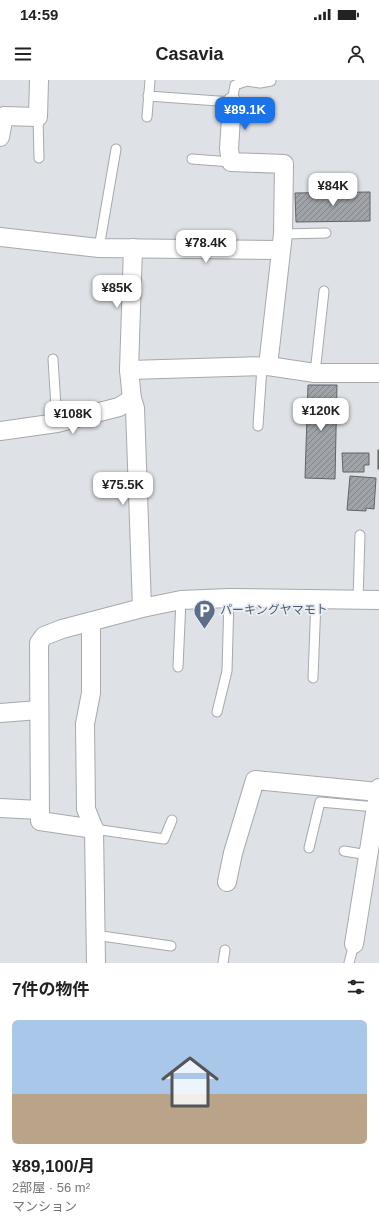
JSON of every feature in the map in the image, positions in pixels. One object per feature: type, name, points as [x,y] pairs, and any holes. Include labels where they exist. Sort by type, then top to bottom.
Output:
[{"type":"street","points":[[0,137],[4,116],[38,117],[39,80]]},
{"type":"street","points":[[232,102],[229,149],[231,162],[284,164],[281,242],[265,366]]},
{"type":"street","points":[[0,238],[99,248],[281,242]]},
{"type":"street","points":[[133,248],[129,370],[132,399],[135,408],[142,608]]},
{"type":"street","points":[[129,370],[265,366],[316,373],[379,374]]},
{"type":"street","points":[[0,431],[57,424],[119,407],[132,399]]},
{"type":"street","points":[[94,829],[40,822],[39,643],[44,636],[142,608],[182,600],[229,598],[379,600]]},
{"type":"street","points":[[91,622],[91,693],[85,724],[86,809],[94,829],[96,963]]},
{"type":"street","points":[[0,713],[39,710]]},
{"type":"street","points":[[227,882],[233,853],[255,780],[378,796],[354,944]]},
{"type":"street","points":[[0,808],[40,810]]},
{"type":"lane","points":[[147,117],[150,80]]},
{"type":"lane","points":[[148,96],[232,102],[235,85],[248,81],[260,83],[271,81]]},
{"type":"lane","points":[[38,117],[39,158]]},
{"type":"lane","points":[[99,248],[116,149]]},
{"type":"lane","points":[[192,159],[231,162]]},
{"type":"lane","points":[[281,242],[326,233]]},
{"type":"lane","points":[[316,373],[324,291]]},
{"type":"lane","points":[[53,359],[57,424]]},
{"type":"lane","points":[[258,426],[265,366]]},
{"type":"lane","points":[[358,600],[360,535]]},
{"type":"lane","points":[[217,712],[227,671],[229,598]]},
{"type":"lane","points":[[178,667],[182,600]]},
{"type":"lane","points":[[313,678],[316,600]]},
{"type":"lane","points":[[309,848],[320,802],[378,796]]},
{"type":"lane","points":[[94,829],[164,839],[172,820]]},
{"type":"lane","points":[[344,851],[368,855]]},
{"type":"lane","points":[[95,935],[171,946]]},
{"type":"lane","points":[[350,963],[354,944]]},
{"type":"lane","points":[[223,963],[225,950]]},
{"type":"building","points":[[370,192],[370,221],[296,222],[295,193]]},
{"type":"building","points":[[308,385],[337,385],[335,479],[305,478]]},
{"type":"building","points":[[379,450],[379,469],[378,469]]},
{"type":"building","points":[[342,453],[369,453],[369,465],[364,465],[364,472],[343,472]]},
{"type":"building","points":[[350,476],[376,478],[374,509],[366,508],[366,511],[347,510]]},
{"type":"place","name":"パーキングヤマモト","points":[[204,630]]}]
